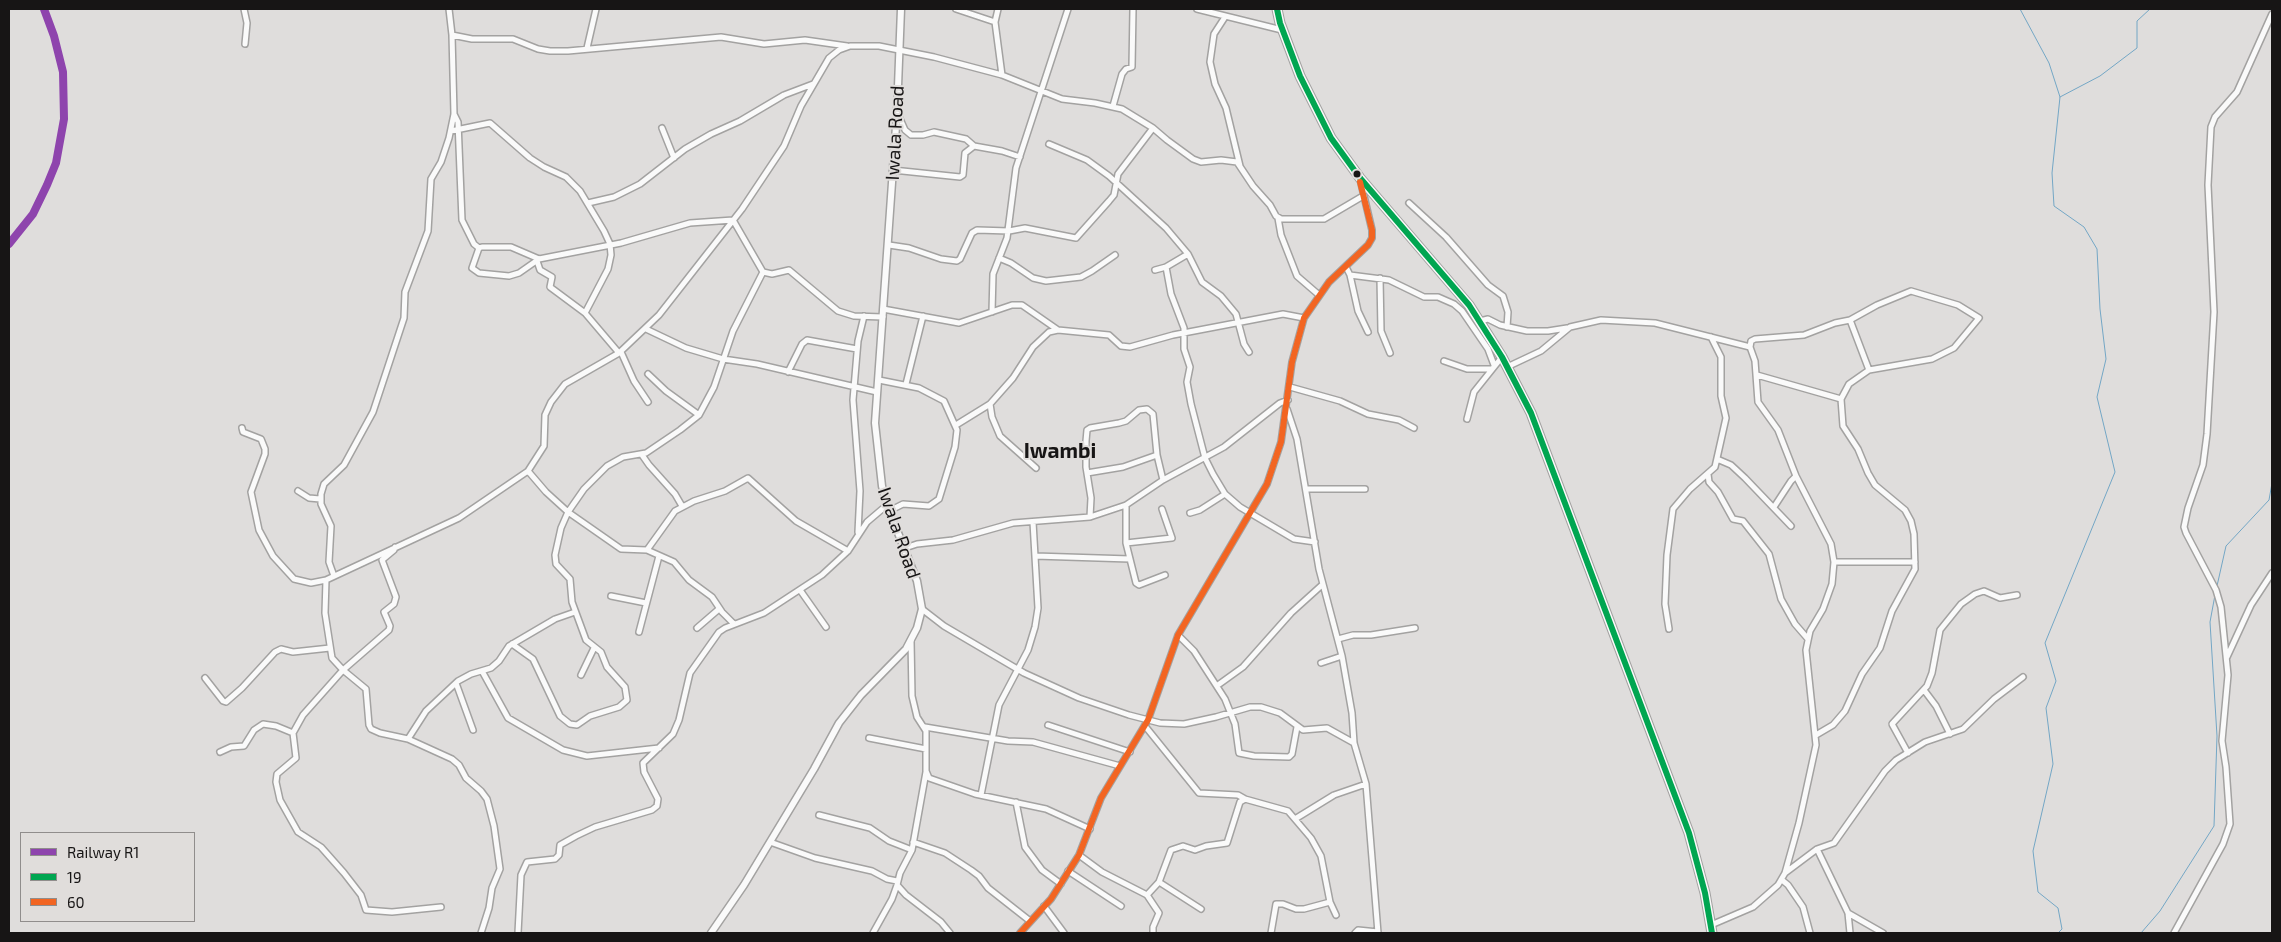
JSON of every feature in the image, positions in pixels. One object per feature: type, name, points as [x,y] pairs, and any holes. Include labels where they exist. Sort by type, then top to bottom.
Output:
[{"type":"highway","points":[[1277,9],[1282,30],[1300,76],[1320,118],[1360,178],[1443,274],[1480,321],[1502,357],[1531,412],[1689,833],[1712,929]]},
{"type":"street","points":[[244,9],[247,23],[245,44]]},
{"type":"street","points":[[334,576],[329,562],[331,526],[320,499],[324,484],[344,465],[373,412],[404,318],[405,292],[428,231],[431,179],[441,162],[458,122],[454,114],[452,35],[449,9]]},
{"type":"street","points":[[588,48],[596,9]]},
{"type":"street","name":"Iwala Road","points":[[711,933],[744,885],[814,769],[839,722],[861,695],[906,649],[922,609],[917,581],[888,508],[877,457],[875,423],[894,170],[901,9]]},
{"type":"street","points":[[956,9],[995,22]]},
{"type":"street","points":[[998,9],[995,22],[1002,75]]},
{"type":"street","points":[[992,312],[993,274],[1009,231],[1011,200],[1020,158],[1068,9]]},
{"type":"street","points":[[1113,106],[1122,74],[1131,68],[1132,64],[1133,9]]},
{"type":"street","points":[[1197,9],[1282,30]]},
{"type":"street","points":[[2174,933],[2229,828],[2222,732],[2227,692],[2227,658],[2219,598],[2184,527],[2188,508],[2203,465],[2207,434],[2214,312],[2208,185],[2211,127],[2215,118],[2237,92],[2272,14]]},
{"type":"street","points":[[1225,17],[1214,34],[1210,62],[1214,84],[1226,108],[1240,166]]},
{"type":"street","points":[[452,35],[472,38],[513,39],[538,49],[550,51],[721,37],[756,43],[806,40],[850,46],[865,45],[899,49],[1002,75],[1062,99],[1113,106],[1122,109],[1153,128],[1193,159],[1201,162],[1233,161],[1240,166],[1278,218],[1281,235],[1297,276],[1319,295]]},
{"type":"street","points":[[242,428],[243,432],[253,434],[261,439],[265,449],[265,454],[250,492],[259,530],[264,543],[292,578],[311,583],[326,580],[395,546],[459,518],[528,471],[544,446],[545,415],[551,402],[565,384],[597,368],[620,352],[646,329],[708,254],[784,146],[801,106],[833,54],[850,46]]},
{"type":"street","points":[[588,203],[614,197],[640,184],[674,158],[711,134],[740,121],[784,95],[813,84]]},
{"type":"street","points":[[897,112],[905,130],[910,135],[923,135],[934,132],[966,139],[974,146],[1002,151],[1020,158]]},
{"type":"street","points":[[454,131],[490,123],[530,158],[566,177],[588,203],[610,244],[608,269],[585,313]]},
{"type":"street","points":[[662,128],[674,158]]},
{"type":"street","points":[[889,245],[909,248],[941,259],[959,261],[973,231],[1009,231],[1025,228],[1076,238],[1114,195],[1118,174],[1153,128]]},
{"type":"street","points":[[454,131],[462,220],[474,244],[479,248],[511,248],[538,260]]},
{"type":"street","points":[[1049,144],[1086,160],[1116,181],[1166,228],[1188,254],[1202,282],[1222,296],[1239,322],[1241,334],[1249,352]]},
{"type":"street","points":[[894,170],[960,177],[963,175],[965,154],[974,146]]},
{"type":"street","points":[[1020,933],[1044,906],[1079,855],[1101,798],[1146,723],[1178,635],[1250,513],[1274,466],[1281,442],[1287,408],[1292,362],[1304,318],[1329,282],[1368,245],[1372,238],[1372,230],[1362,196],[1360,178]]},
{"type":"street","points":[[1278,218],[1324,219],[1362,196]]},
{"type":"street","points":[[1410,203],[1446,236],[1488,285],[1503,296],[1508,312],[1507,326]]},
{"type":"street","points":[[479,248],[472,268],[479,273],[509,276],[519,273],[538,260],[690,223],[733,220]]},
{"type":"street","points":[[733,220],[763,272],[772,274],[789,270],[838,311],[846,314],[883,317]]},
{"type":"street","points":[[1155,270],[1166,267],[1188,254]]},
{"type":"street","points":[[999,258],[1011,263],[1033,278],[1046,282],[1072,279],[1088,274],[1116,255]]},
{"type":"street","points":[[538,260],[540,270],[552,277],[550,287],[585,313],[620,352],[634,381],[648,402]]},
{"type":"street","points":[[1166,267],[1168,286],[1184,328],[1184,349],[1190,365],[1187,386],[1205,458],[1225,494],[1250,513],[1294,539],[1316,542]]},
{"type":"street","points":[[1346,267],[1350,275],[1358,311],[1368,332]]},
{"type":"street","points":[[512,644],[533,659],[560,716],[568,723],[574,725],[590,716],[619,707],[628,700],[625,687],[608,667],[601,652],[586,640],[575,612],[570,580],[560,571],[555,560],[561,528],[568,512],[584,489],[607,466],[623,457],[642,455],[699,415],[714,386],[740,314],[763,272]]},
{"type":"street","points":[[1350,275],[1380,278],[1397,283],[1424,297],[1438,297],[1454,304],[1462,311],[1488,349],[1493,367]]},
{"type":"street","points":[[1380,278],[1381,332],[1390,352]]},
{"type":"street","points":[[1712,929],[1753,907],[1768,895],[1782,880],[1785,873],[1809,782],[1816,734],[1806,658],[1808,639],[1826,603],[1832,584],[1834,562],[1827,535],[1796,476],[1778,430],[1758,402],[1756,389],[1757,375],[1754,355],[1750,347],[1751,341],[1804,334],[1850,320],[1877,305],[1910,291],[1953,303],[1979,318],[1956,347],[1936,357],[1869,370],[1849,384],[1842,399],[1843,426],[1858,449],[1868,473],[1875,485],[1904,510],[1911,521],[1914,534],[1915,562],[1914,572],[1889,617],[1880,648],[1862,674],[1847,708],[1833,725],[1816,734]]},
{"type":"street","points":[[883,309],[959,323],[1012,305],[1022,305],[1058,330]]},
{"type":"street","points":[[956,425],[990,404],[1013,378],[1032,347],[1049,332],[1058,330],[1109,335],[1121,346],[1130,347],[1184,333],[1283,314],[1304,318]]},
{"type":"street","points":[[858,535],[860,491],[853,400],[857,348],[864,316]]},
{"type":"street","points":[[906,384],[923,316]]},
{"type":"street","points":[[1480,321],[1491,320],[1497,324],[1537,332],[1601,320],[1635,320],[1661,324],[1750,347]]},
{"type":"street","points":[[1850,320],[1869,370]]},
{"type":"street","points":[[1507,366],[1541,352],[1570,327]]},
{"type":"street","points":[[646,329],[686,348],[723,359],[757,364],[877,392]]},
{"type":"street","points":[[1669,629],[1664,604],[1666,598],[1667,556],[1674,509],[1690,489],[1715,467],[1726,415],[1721,396],[1721,357],[1710,337]]},
{"type":"street","points":[[788,372],[802,344],[806,340],[857,348]]},
{"type":"street","points":[[1467,420],[1474,392],[1484,382],[1502,357]]},
{"type":"street","points":[[1444,361],[1467,368],[1493,367]]},
{"type":"street","points":[[648,374],[666,391],[699,415]]},
{"type":"street","points":[[1757,375],[1842,399]]},
{"type":"street","points":[[518,933],[520,881],[525,864],[531,861],[549,860],[558,857],[560,845],[588,830],[655,809],[658,799],[642,765],[646,758],[660,748],[673,734],[679,720],[690,673],[719,632],[734,624],[764,613],[822,575],[848,551],[867,522],[888,508],[903,504],[929,506],[939,499],[955,447],[956,425],[944,401],[929,392],[906,384],[879,380]]},
{"type":"street","points":[[1290,387],[1340,401],[1368,414],[1398,420],[1414,428]]},
{"type":"street","points":[[905,548],[917,544],[953,540],[1013,523],[1090,517],[1126,504],[1163,480],[1224,447],[1280,403],[1288,400]]},
{"type":"street","points":[[990,404],[992,418],[1000,436],[1036,468]]},
{"type":"street","points":[[1287,408],[1297,439],[1322,585],[1342,656],[1351,706],[1354,743],[1366,784],[1378,933],[1358,930],[1355,933]]},
{"type":"street","points":[[1090,517],[1091,498],[1087,473],[1087,430],[1126,421],[1142,409],[1147,409],[1153,414],[1157,455],[1163,480]]},
{"type":"street","points":[[642,455],[649,466],[675,494],[682,506]]},
{"type":"street","points":[[1087,473],[1123,467],[1157,455]]},
{"type":"street","points":[[1717,459],[1737,470],[1791,526]]},
{"type":"street","points":[[528,471],[546,492],[568,512],[622,550],[647,550],[678,565],[689,580],[712,597],[734,624]]},
{"type":"street","points":[[1708,474],[1709,482],[1718,492],[1733,519],[1743,521],[1769,554],[1781,599],[1793,622],[1808,639]]},
{"type":"street","points":[[1774,507],[1796,476]]},
{"type":"street","points":[[647,550],[669,516],[682,506],[726,491],[748,478],[796,521],[848,551]]},
{"type":"street","points":[[1306,489],[1365,489]]},
{"type":"street","points":[[298,491],[308,497],[320,499]]},
{"type":"street","points":[[1190,513],[1200,510],[1225,494]]},
{"type":"street","points":[[1126,504],[1126,543],[1137,585],[1165,575]]},
{"type":"street","points":[[1126,543],[1172,538],[1162,509]]},
{"type":"street","points":[[981,795],[998,705],[1032,639],[1037,618],[1033,522]]},
{"type":"street","points":[[395,546],[394,550],[382,560],[396,597],[394,604],[384,612],[390,626],[389,630],[343,670],[309,707],[293,733],[296,758],[277,774],[276,780],[280,800],[298,832],[321,847],[344,872],[361,895],[366,910],[392,912],[441,907]]},
{"type":"street","points":[[639,632],[659,556]]},
{"type":"street","points":[[1035,556],[1130,559]]},
{"type":"street","points":[[1834,562],[1915,562]]},
{"type":"street","points":[[2227,658],[2251,605],[2272,573]]},
{"type":"street","points":[[326,580],[324,613],[330,648],[334,661],[366,689],[371,729],[380,734],[408,739],[458,763],[466,778],[481,791],[486,799],[494,826],[500,869],[492,888],[482,933]]},
{"type":"street","points":[[1218,685],[1243,667],[1291,613],[1322,585]]},
{"type":"street","points":[[800,590],[826,627]]},
{"type":"street","points":[[1908,753],[1892,724],[1924,690],[1932,673],[1940,630],[1966,599],[1981,591],[1999,598],[2017,595]]},
{"type":"street","points":[[611,596],[646,603]]},
{"type":"street","points":[[697,628],[720,609]]},
{"type":"street","points":[[922,609],[944,626],[1018,669],[1079,698],[1146,723],[1184,724],[1250,707],[1267,708],[1284,715],[1297,727],[1308,730],[1332,730],[1354,743]]},
{"type":"street","points":[[408,739],[426,711],[456,683],[466,676],[491,668],[499,661],[506,648],[512,644],[575,612]]},
{"type":"street","points":[[1338,639],[1353,635],[1371,635],[1414,628]]},
{"type":"street","points":[[1178,635],[1194,651],[1218,685],[1231,712],[1237,750],[1242,755],[1290,757],[1297,727]]},
{"type":"street","points":[[873,933],[892,899],[912,850],[926,771],[925,727],[916,717],[913,705],[911,640]]},
{"type":"street","points":[[205,678],[223,701],[226,702],[278,650],[295,652],[330,648]]},
{"type":"street","points":[[581,675],[594,648]]},
{"type":"street","points":[[1322,663],[1342,656]]},
{"type":"street","points":[[482,671],[510,719],[563,750],[587,756],[660,748]]},
{"type":"street","points":[[1785,873],[1817,850],[1834,843],[1886,771],[1925,742],[1963,728],[1994,699],[2023,677]]},
{"type":"street","points":[[456,683],[473,730]]},
{"type":"street","points":[[1924,690],[1936,706],[1950,734]]},
{"type":"street","points":[[1146,723],[1199,793],[1238,795],[1283,809],[1295,819],[1318,849],[1330,902],[1336,915]]},
{"type":"street","points":[[220,752],[231,747],[244,746],[254,730],[263,724],[276,726],[293,733]]},
{"type":"street","points":[[1048,725],[1130,752]]},
{"type":"street","points":[[925,727],[1008,741],[1033,742],[1120,766]]},
{"type":"street","points":[[869,738],[926,749]]},
{"type":"street","points":[[926,771],[929,778],[934,781],[981,795],[1046,809],[1090,829]]},
{"type":"street","points":[[1295,819],[1334,795],[1366,784]]},
{"type":"street","points":[[1147,895],[1159,882],[1169,853],[1173,848],[1186,846],[1197,850],[1206,846],[1227,843],[1240,802],[1246,799]]},
{"type":"street","points":[[1016,802],[1025,847],[1042,870],[1060,884]]},
{"type":"street","points":[[819,815],[870,828],[883,838],[912,850]]},
{"type":"street","points":[[770,842],[815,858],[872,871],[897,883],[906,895],[941,922],[950,933]]},
{"type":"street","points":[[913,842],[951,856],[975,872],[988,888],[1030,921]]},
{"type":"street","points":[[1817,850],[1848,913],[1850,933]]},
{"type":"street","points":[[1079,855],[1102,872],[1147,895],[1159,913],[1153,927],[1153,933]]},
{"type":"street","points":[[1068,871],[1121,906]]},
{"type":"street","points":[[1782,880],[1788,885],[1802,907],[1810,933]]},
{"type":"street","points":[[1159,882],[1201,909]]},
{"type":"street","points":[[1271,933],[1276,904],[1304,909],[1330,902]]},
{"type":"street","points":[[1044,906],[1064,933]]},
{"type":"street","points":[[1848,913],[1883,933]]},
{"type":"waterway","points":[[2020,9],[2049,63],[2060,97],[2052,173],[2054,206],[2084,227],[2097,249],[2100,309],[2106,359],[2097,397],[2115,472],[2045,643],[2056,681],[2046,708],[2053,764],[2033,851],[2038,892],[2058,908],[2062,929],[2058,933]]},
{"type":"waterway","points":[[2060,97],[2100,76],[2137,48],[2137,21],[2150,9]]},
{"type":"waterway","points":[[2217,586],[2226,546],[2269,500],[2272,483]]},
{"type":"waterway","points":[[2141,933],[2160,911],[2214,826],[2217,736],[2210,622],[2215,595]]},
{"type":"rail line","name":"R1","points":[[9,244],[33,214],[47,185],[56,163],[64,119],[63,72],[54,36],[44,9]]},
{"type":"transit line","name":"19","points":[[1277,9],[1280,23],[1300,76],[1331,138],[1360,178],[1469,305],[1502,357],[1531,413],[1689,833],[1705,893],[1712,933]]},
{"type":"transit line","name":"60","points":[[1020,933],[1051,899],[1079,855],[1101,798],[1148,720],[1178,635],[1267,484],[1281,442],[1292,362],[1304,318],[1329,282],[1368,245],[1372,238],[1372,230],[1360,182]]},
{"type":"district","name":"Iwambi","points":[[1060,451]]}]
